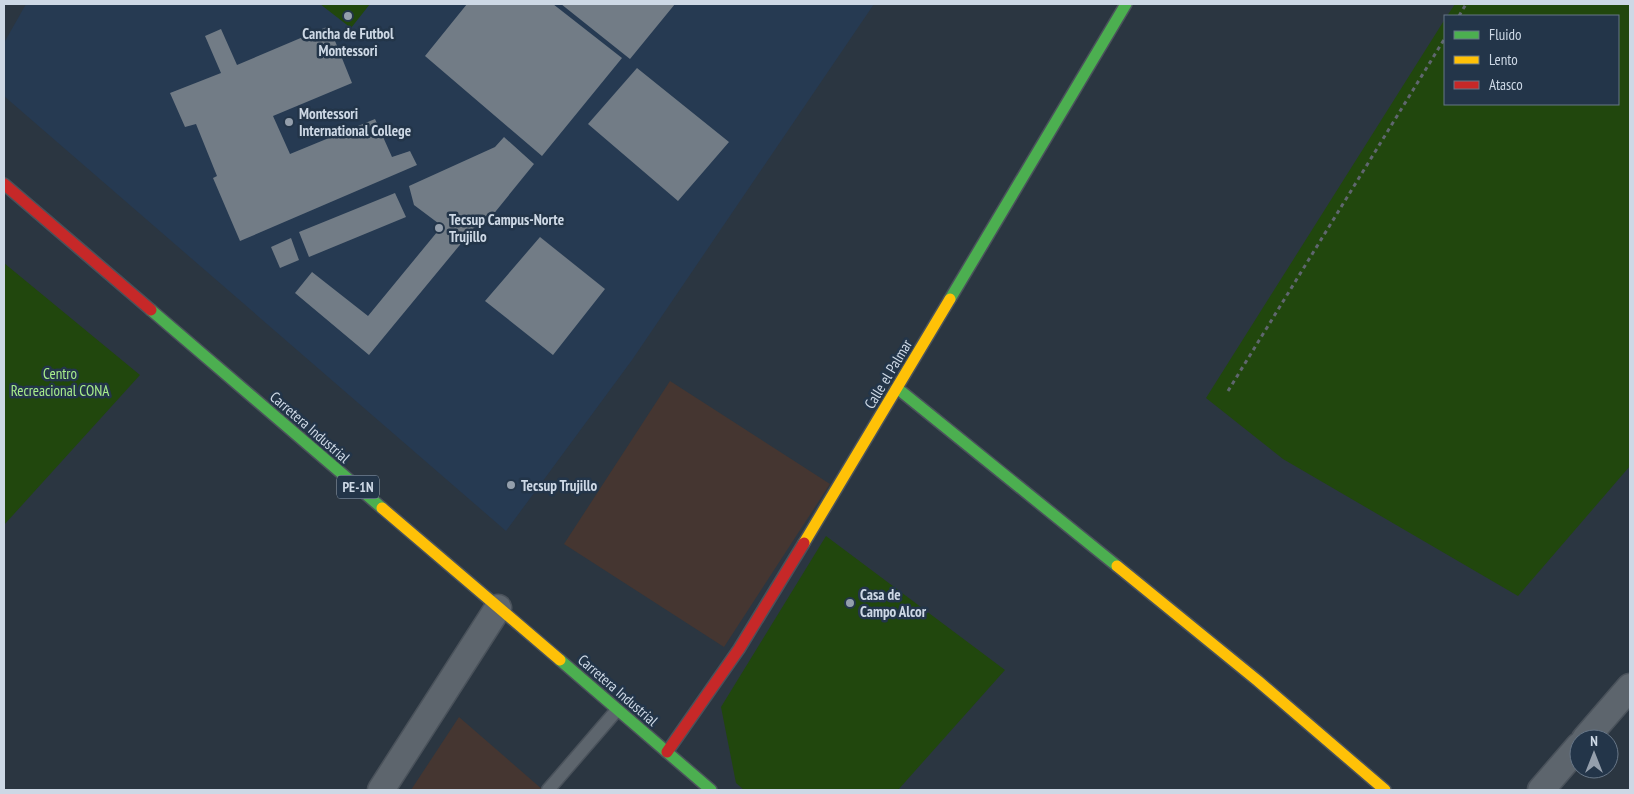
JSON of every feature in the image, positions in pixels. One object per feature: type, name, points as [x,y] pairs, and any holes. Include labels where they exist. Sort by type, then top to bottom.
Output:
[{"type":"main road","name":"Calle el Palmar","points":[[667,752],[739,649],[897,388],[1104,37],[1126,4]]},
{"type":"main road","name":"Carretera Industrial","points":[[4,184],[711,790]]},
{"type":"main road","points":[[897,388],[1258,681],[1385,790]]},
{"type":"street","points":[[381,790],[498,608]]},
{"type":"street","points":[[1594,729],[1630,687]]},
{"type":"street","points":[[1540,790],[1569,757]]},
{"type":"lane","points":[[548,790],[618,710]]},
{"type":"path","points":[[1460,15],[1466,4]]},
{"type":"path","points":[[1228,391],[1444,40]]},
{"type":"shaded area","name":"Tecsup Campus-Norte Trujillo","points":[[26,4],[874,4],[632,360],[506,531],[4,96],[4,43]]},
{"type":"shaded area","points":[[670,381],[830,484],[724,647],[564,544]]},
{"type":"shaded area","points":[[459,717],[543,790],[411,790]]},
{"type":"green space","name":"Cancha de Futbol Montessori","points":[[320,4],[370,4],[351,28]]},
{"type":"green space","points":[[1455,4],[1630,4],[1630,466],[1518,596],[1283,459],[1206,398],[1444,21],[1444,105],[1619,105],[1619,15],[1448,15]]},
{"type":"green space","name":"Centro Recreacional CONA","points":[[4,263],[140,375],[4,525]]},
{"type":"green space","name":"Casa de Campo Alcor","points":[[826,536],[1005,670],[898,790],[744,790],[736,783],[721,707]]},
{"type":"building","points":[[467,4],[553,4],[622,58],[542,156],[425,56]]},
{"type":"building","points":[[561,4],[675,4],[630,59]]},
{"type":"building","points":[[329,26],[352,83],[273,116],[290,154],[375,119],[392,157],[410,151],[417,165],[240,241],[213,178],[217,176],[196,124],[185,127],[170,93],[221,73],[205,36],[221,29],[237,65]]},
{"type":"building","points":[[637,68],[729,142],[678,201],[588,124]]},
{"type":"building","points":[[504,137],[534,164],[483,227],[478,223],[369,355],[295,293],[312,272],[368,316],[442,226],[414,205],[409,186],[495,147]]},
{"type":"building","points":[[395,193],[406,217],[309,257],[299,232]]},
{"type":"building","points":[[540,237],[605,289],[553,355],[485,301]]},
{"type":"building","points":[[291,238],[299,260],[280,268],[271,247]]},
{"type":"traffic: fast","points":[[950,299],[1126,4]]},
{"type":"traffic: fast","points":[[151,310],[382,508]]},
{"type":"traffic: fast","points":[[897,388],[1117,566]]},
{"type":"traffic: fast","points":[[560,660],[711,790]]},
{"type":"traffic: slow","points":[[804,543],[950,299]]},
{"type":"traffic: slow","points":[[382,508],[560,660]]},
{"type":"traffic: slow","points":[[1117,566],[1258,681],[1385,790]]},
{"type":"traffic: jam","points":[[4,184],[151,310]]},
{"type":"traffic: jam","points":[[667,752],[739,649],[804,543]]},
{"type":"place","name":"Cancha de Futbol Montessori","points":[[348,16]]},
{"type":"place","name":"Montessori International College","points":[[289,122]]},
{"type":"place","name":"Tecsup Campus-Norte Trujillo","points":[[439,228]]},
{"type":"place","name":"Tecsup Trujillo","points":[[511,485]]},
{"type":"place","name":"Casa de Campo Alcor","points":[[850,603]]}]
